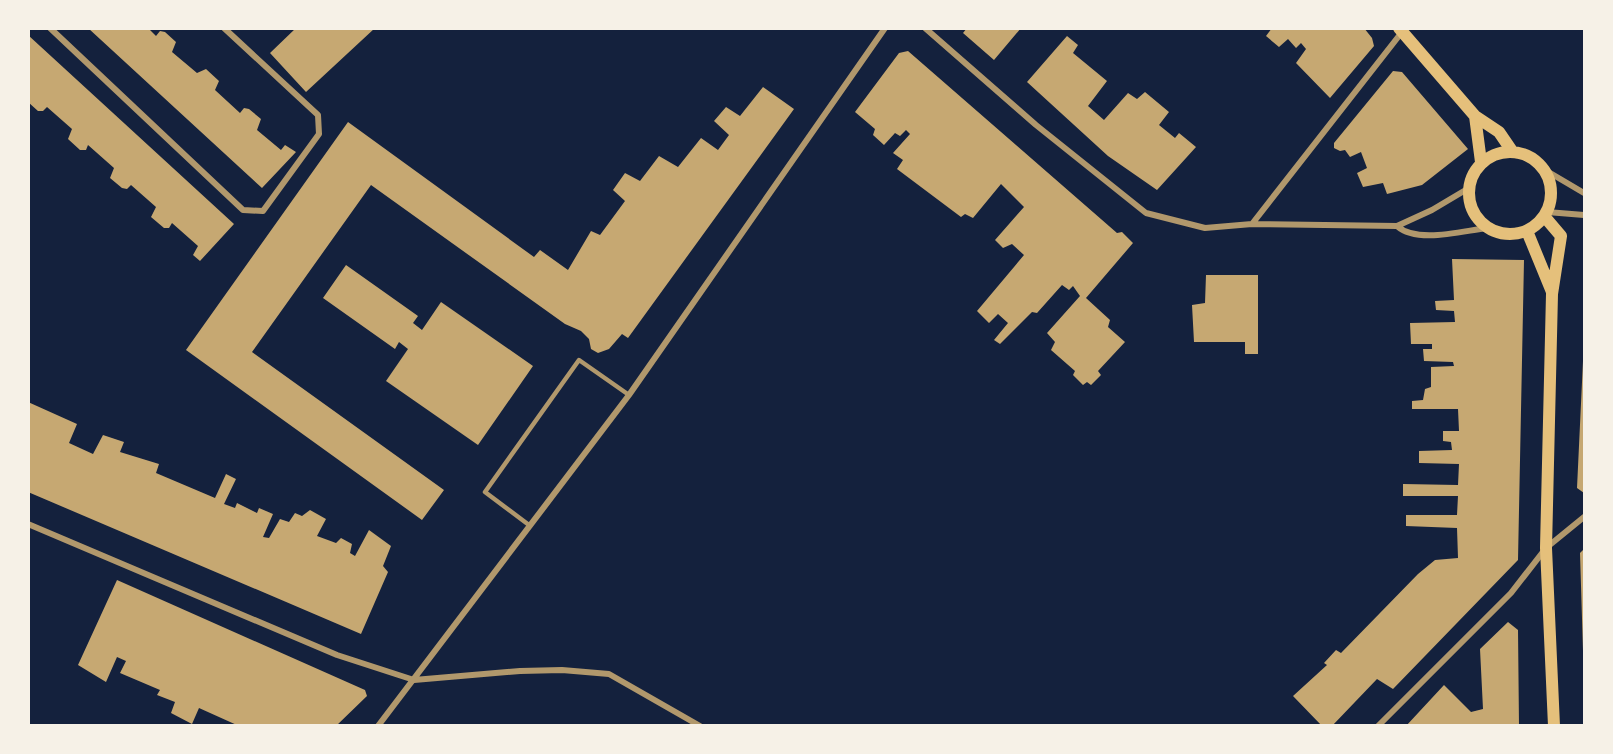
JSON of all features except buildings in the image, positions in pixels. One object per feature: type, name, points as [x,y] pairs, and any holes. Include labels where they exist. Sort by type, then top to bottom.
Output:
[{"type":"main road","points":[[1401,30],[1475,116],[1499,132],[1512,151]]},
{"type":"main road","points":[[1475,116],[1481,162]]},
{"type":"main road","points":[[1512,151],[1526,154],[1545,170],[1552,191],[1546,214],[1527,231],[1505,234],[1487,228],[1471,209],[1469,188],[1473,174],[1481,162],[1492,155],[1512,151]]},
{"type":"main road","points":[[1546,214],[1561,236],[1552,294],[1546,548],[1554,726]]},
{"type":"main road","points":[[1527,231],[1552,294]]},
{"type":"street","points":[[51,28],[243,210],[262,211],[319,134],[318,115],[224,28]]},
{"type":"street","points":[[378,726],[629,395],[885,28]]},
{"type":"street","points":[[925,28],[1036,124],[1146,213],[1205,228],[1252,224],[1397,226],[1432,210],[1469,188]]},
{"type":"street","points":[[1252,224],[1401,30]]},
{"type":"street","points":[[1545,170],[1584,193]]},
{"type":"street","points":[[1546,214],[1584,215]]},
{"type":"street","points":[[1397,226],[1402,230],[1434,236],[1487,228]]},
{"type":"street","points":[[1378,726],[1511,593],[1546,548],[1584,517]]},
{"type":"street","points":[[28,524],[337,655],[414,680],[520,671],[562,670],[609,674],[700,726]]},
{"type":"lane","points":[[529,525],[485,492],[579,360],[629,395]]}]
